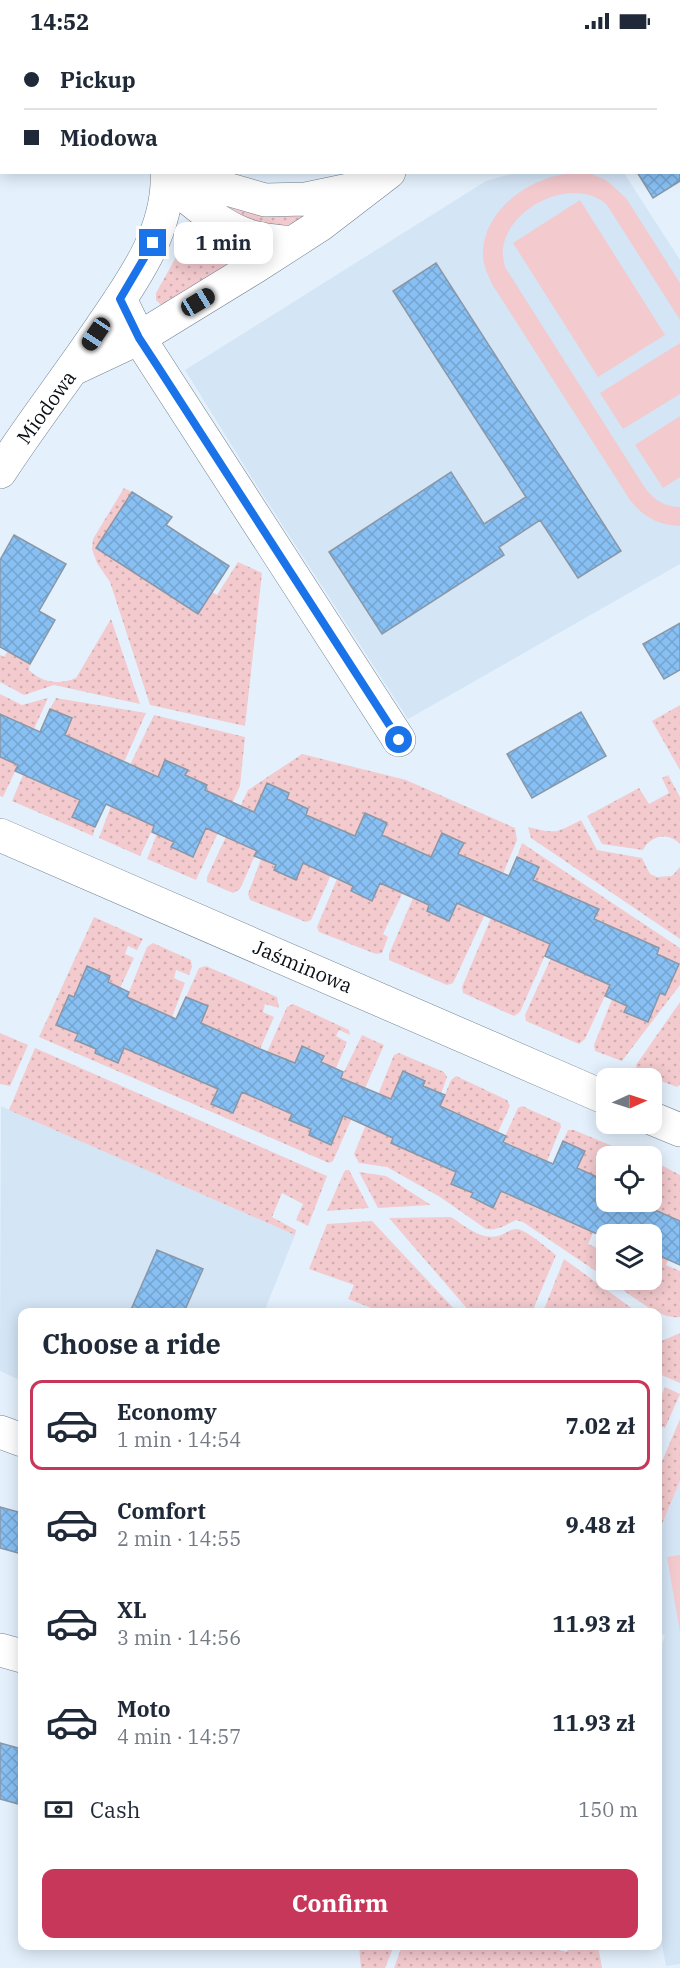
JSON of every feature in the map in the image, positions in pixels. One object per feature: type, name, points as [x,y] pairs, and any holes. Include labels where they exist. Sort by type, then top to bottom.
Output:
[{"type":"street","points":[[167,177],[192,179],[265,200],[285,200],[306,199],[349,190],[379,174]]},
{"type":"street","points":[[73,369],[139,338],[292,243],[320,225],[386,174]]},
{"type":"street","points":[[167,177],[193,202],[227,226],[259,239],[292,243]]},
{"type":"street","name":"Miodowa","points":[[0,472],[120,299],[153,243],[167,177]]},
{"type":"street","points":[[120,299],[139,338],[399,740]]},
{"type":"street","name":"Jaśminowa","points":[[0,835],[596,1094]]},
{"type":"street","points":[[662,1123],[680,1130]]},
{"type":"street","points":[[0,1432],[18,1439]]},
{"type":"street","points":[[0,1650],[18,1655]]},
{"type":"shaded area","points":[[510,174],[625,174],[680,260],[680,564],[408,719],[185,370],[486,181]]},
{"type":"shaded area","points":[[563,174],[591,174],[606,180],[626,198],[680,283],[680,320],[607,205],[593,197],[578,193],[561,194],[530,208],[517,219],[508,233],[503,250],[505,267],[645,488],[660,502],[680,507],[680,526],[652,519],[630,500],[492,284],[486,271],[483,257],[485,239],[491,223],[514,196],[546,179]]},
{"type":"shaded area","points":[[580,200],[665,335],[598,377],[513,243]]},
{"type":"shaded area","points":[[235,203],[302,213],[309,218],[280,227],[262,227],[230,209]]},
{"type":"shaded area","points":[[195,220],[254,250],[169,304],[161,305],[156,300],[156,293],[175,259],[187,223]]},
{"type":"shaded area","points":[[680,343],[680,394],[623,429],[600,393]]},
{"type":"shaded area","points":[[680,416],[680,477],[663,488],[635,445]]},
{"type":"shaded area","points":[[124,488],[132,492],[97,548],[198,614],[212,592],[217,595],[238,562],[262,573],[245,726],[150,705],[110,582],[97,563],[92,549],[93,539]]},
{"type":"shaded area","points":[[111,619],[140,704],[54,685],[24,695],[0,682],[0,655],[4,657],[8,651],[30,664],[29,670],[39,678],[51,682],[63,682],[76,678]]},
{"type":"shaded area","points":[[0,694],[22,705],[48,698],[34,729],[0,714]]},
{"type":"shaded area","points":[[56,698],[146,713],[124,762],[65,735],[72,718],[50,709]]},
{"type":"shaded area","points":[[680,705],[680,770],[652,721]]},
{"type":"shaded area","points":[[154,715],[245,737],[240,786],[196,880],[147,859],[157,834],[174,842],[172,847],[194,857],[207,827],[205,790],[207,785],[185,775],[187,770],[165,761],[153,789],[130,765]]},
{"type":"shaded area","points":[[302,754],[406,780],[515,828],[517,840],[503,874],[458,854],[463,843],[442,833],[429,863],[423,860],[425,854],[382,835],[387,823],[365,813],[352,843],[349,834],[306,815],[308,809],[287,799],[289,793],[267,783],[254,813],[257,851],[240,889],[233,893],[207,882],[207,877],[248,790]]},
{"type":"shaded area","points":[[0,757],[18,765],[3,797],[0,796]]},
{"type":"shaded area","points":[[23,775],[80,800],[72,817],[95,827],[93,836],[12,801]]},
{"type":"shaded area","points":[[668,775],[680,797],[680,844],[670,838],[660,837],[650,841],[643,850],[602,844],[587,816],[639,788],[649,804],[669,793],[662,778]]},
{"type":"shaded area","points":[[111,806],[154,826],[140,856],[99,838]]},
{"type":"shaded area","points":[[581,820],[597,850],[642,858],[650,874],[657,877],[672,876],[680,867],[680,939],[531,838],[528,827],[556,831]]},
{"type":"shaded area","points":[[522,843],[680,948],[680,985],[622,1061],[595,1051],[594,1045],[612,999],[627,1006],[625,1011],[648,1022],[660,993],[666,994],[679,964],[657,954],[659,948],[594,919],[599,909],[533,880],[538,867],[517,857]]},
{"type":"shaded area","points":[[308,852],[333,870],[311,920],[306,922],[250,900],[248,894],[261,859],[276,866],[274,870],[296,880]]},
{"type":"shaded area","points":[[385,871],[405,888],[383,934],[388,937],[382,953],[376,954],[319,932],[317,927],[337,879],[354,886],[351,892],[372,901]]},
{"type":"shaded area","points":[[462,891],[487,910],[453,983],[447,985],[389,960],[389,954],[413,898],[429,905],[427,911],[449,921]]},
{"type":"shaded area","points":[[94,917],[143,939],[137,950],[128,946],[125,954],[134,958],[120,988],[87,968],[74,997],[69,995],[56,1024],[78,1034],[75,1040],[96,1049],[95,1053],[118,1063],[129,1036],[218,1089],[211,1104],[233,1113],[245,1085],[248,1095],[292,1114],[290,1120],[311,1129],[309,1135],[331,1145],[343,1116],[349,1118],[362,1087],[341,1078],[362,1035],[384,1045],[333,1161],[329,1163],[39,1037]]},
{"type":"shaded area","points":[[491,918],[550,944],[520,1012],[514,1016],[463,993],[462,987]]},
{"type":"shaded area","points":[[153,943],[191,960],[192,967],[189,975],[176,970],[174,978],[185,983],[172,1017],[127,997],[147,947]]},
{"type":"shaded area","points":[[551,958],[610,985],[585,1039],[579,1044],[526,1021],[525,1015]]},
{"type":"shaded area","points":[[206,966],[277,997],[279,1008],[265,1004],[263,1012],[274,1017],[260,1049],[201,1023],[208,1006],[186,997],[199,968]]},
{"type":"shaded area","points":[[680,1002],[680,1085],[677,1087],[662,1081],[662,1068],[636,1068],[636,1065]]},
{"type":"shaded area","points":[[293,1004],[349,1030],[350,1035],[339,1030],[336,1036],[347,1042],[336,1068],[321,1062],[324,1056],[302,1047],[289,1077],[265,1057],[287,1007]]},
{"type":"shaded area","points":[[0,1033],[28,1045],[10,1086],[0,1084]]},
{"type":"shaded area","points":[[35,1048],[327,1176],[308,1226],[296,1220],[303,1204],[282,1193],[272,1217],[296,1230],[295,1235],[9,1110]]},
{"type":"shaded area","points":[[399,1053],[444,1072],[447,1077],[441,1094],[423,1086],[425,1080],[403,1071],[391,1099],[393,1138],[391,1143],[456,1172],[451,1184],[473,1193],[471,1198],[493,1207],[506,1180],[530,1198],[528,1204],[593,1233],[588,1244],[596,1248],[596,1271],[523,1222],[516,1220],[505,1226],[486,1229],[440,1197],[387,1167],[359,1163],[354,1154],[394,1055]]},
{"type":"shaded area","points":[[456,1076],[507,1100],[510,1106],[498,1132],[440,1106],[451,1080]]},
{"type":"shaded area","points":[[1,1106],[295,1235],[266,1308],[18,1308],[18,1379],[0,1371]]},
{"type":"shaded area","points":[[522,1106],[560,1123],[561,1127],[547,1161],[503,1141],[518,1108]]},
{"type":"shaded area","points":[[568,1130],[574,1130],[612,1146],[596,1146],[596,1177],[577,1168],[584,1151],[563,1141]]},
{"type":"shaded area","points":[[662,1166],[680,1175],[680,1221],[660,1212],[662,1212]]},
{"type":"shaded area","points":[[349,1170],[369,1208],[327,1211],[344,1172]]},
{"type":"shaded area","points":[[359,1172],[386,1176],[431,1205],[378,1208]]},
{"type":"shaded area","points":[[451,1217],[473,1231],[491,1237],[516,1229],[531,1236],[556,1255],[534,1308],[467,1308],[389,1218]]},
{"type":"shaded area","points":[[372,1221],[453,1308],[372,1308],[348,1299],[354,1285],[309,1269],[327,1224]]},
{"type":"shaded area","points":[[662,1257],[668,1260],[666,1265],[680,1271],[680,1317],[662,1314],[662,1308],[650,1308],[623,1290],[662,1290]]},
{"type":"shaded area","points":[[564,1259],[596,1282],[596,1290],[607,1290],[631,1308],[545,1308]]},
{"type":"shaded area","points":[[680,1333],[680,1383],[662,1375],[662,1341]]},
{"type":"shaded area","points":[[665,1387],[680,1394],[665,1428],[662,1426],[662,1394]]},
{"type":"shaded area","points":[[680,1419],[680,1481],[662,1524],[662,1461]]},
{"type":"shaded area","points":[[680,1481],[680,1964],[666,1966],[662,1944],[662,1644],[665,1636],[662,1634],[662,1524]]},
{"type":"shaded area","points":[[680,1555],[680,1632],[667,1557]]},
{"type":"shaded area","points":[[359,1950],[392,1950],[385,1968],[361,1968]]},
{"type":"shaded area","points":[[401,1950],[559,1950],[567,1952],[568,1950],[599,1950],[602,1968],[394,1968]]},
{"type":"building","points":[[638,174],[680,174],[680,181],[653,198]]},
{"type":"building","points":[[436,263],[621,551],[578,578],[540,520],[499,547],[504,555],[382,634],[329,552],[451,472],[484,524],[526,497],[393,291]]},
{"type":"building","points":[[132,492],[172,517],[166,525],[229,566],[198,614],[96,548]]},
{"type":"building","points":[[14,535],[66,564],[39,611],[55,620],[30,664],[0,647],[0,560]]},
{"type":"building","points":[[680,623],[680,670],[664,679],[643,644]]},
{"type":"building","points":[[50,709],[72,718],[65,735],[158,777],[165,760],[188,770],[185,775],[207,785],[205,790],[254,812],[267,783],[289,793],[287,799],[308,809],[306,815],[355,836],[365,813],[387,823],[382,835],[431,857],[442,833],[464,843],[458,854],[509,876],[517,857],[539,867],[533,880],[599,909],[594,919],[659,948],[657,954],[679,964],[665,995],[660,993],[648,1022],[624,1012],[627,1006],[605,996],[610,985],[545,956],[550,944],[457,903],[449,921],[427,911],[429,905],[380,883],[372,901],[351,891],[353,886],[303,863],[296,880],[274,870],[276,865],[254,856],[257,851],[206,828],[193,857],[171,847],[174,842],[152,832],[154,826],[106,804],[95,827],[72,817],[80,800],[15,771],[18,765],[0,757],[0,714],[40,732]]},
{"type":"building","points":[[581,712],[606,756],[532,798],[507,754]]},
{"type":"building","points":[[87,966],[110,976],[108,982],[129,992],[127,997],[176,1019],[186,997],[208,1006],[201,1023],[260,1049],[295,1063],[302,1046],[324,1056],[321,1062],[343,1072],[341,1078],[391,1099],[403,1071],[425,1081],[423,1086],[445,1095],[440,1106],[506,1136],[503,1142],[553,1164],[563,1141],[585,1151],[577,1168],[596,1177],[596,1212],[660,1212],[680,1221],[680,1265],[662,1257],[662,1224],[596,1224],[596,1234],[501,1191],[493,1208],[471,1197],[473,1193],[451,1184],[456,1172],[391,1143],[393,1138],[349,1118],[343,1116],[331,1145],[309,1135],[311,1129],[289,1120],[292,1114],[242,1092],[233,1113],[211,1104],[218,1089],[124,1048],[118,1063],[95,1053],[96,1049],[75,1040],[78,1034],[56,1025],[69,995],[74,997]]},
{"type":"building","points":[[157,1250],[203,1269],[186,1308],[132,1308]]},
{"type":"building","points":[[0,1507],[18,1512],[18,1553],[0,1548]]},
{"type":"building","points":[[0,1743],[18,1748],[18,1804],[0,1799]]},
{"type":"route","points":[[153,243],[120,299],[139,338],[399,740]]}]
